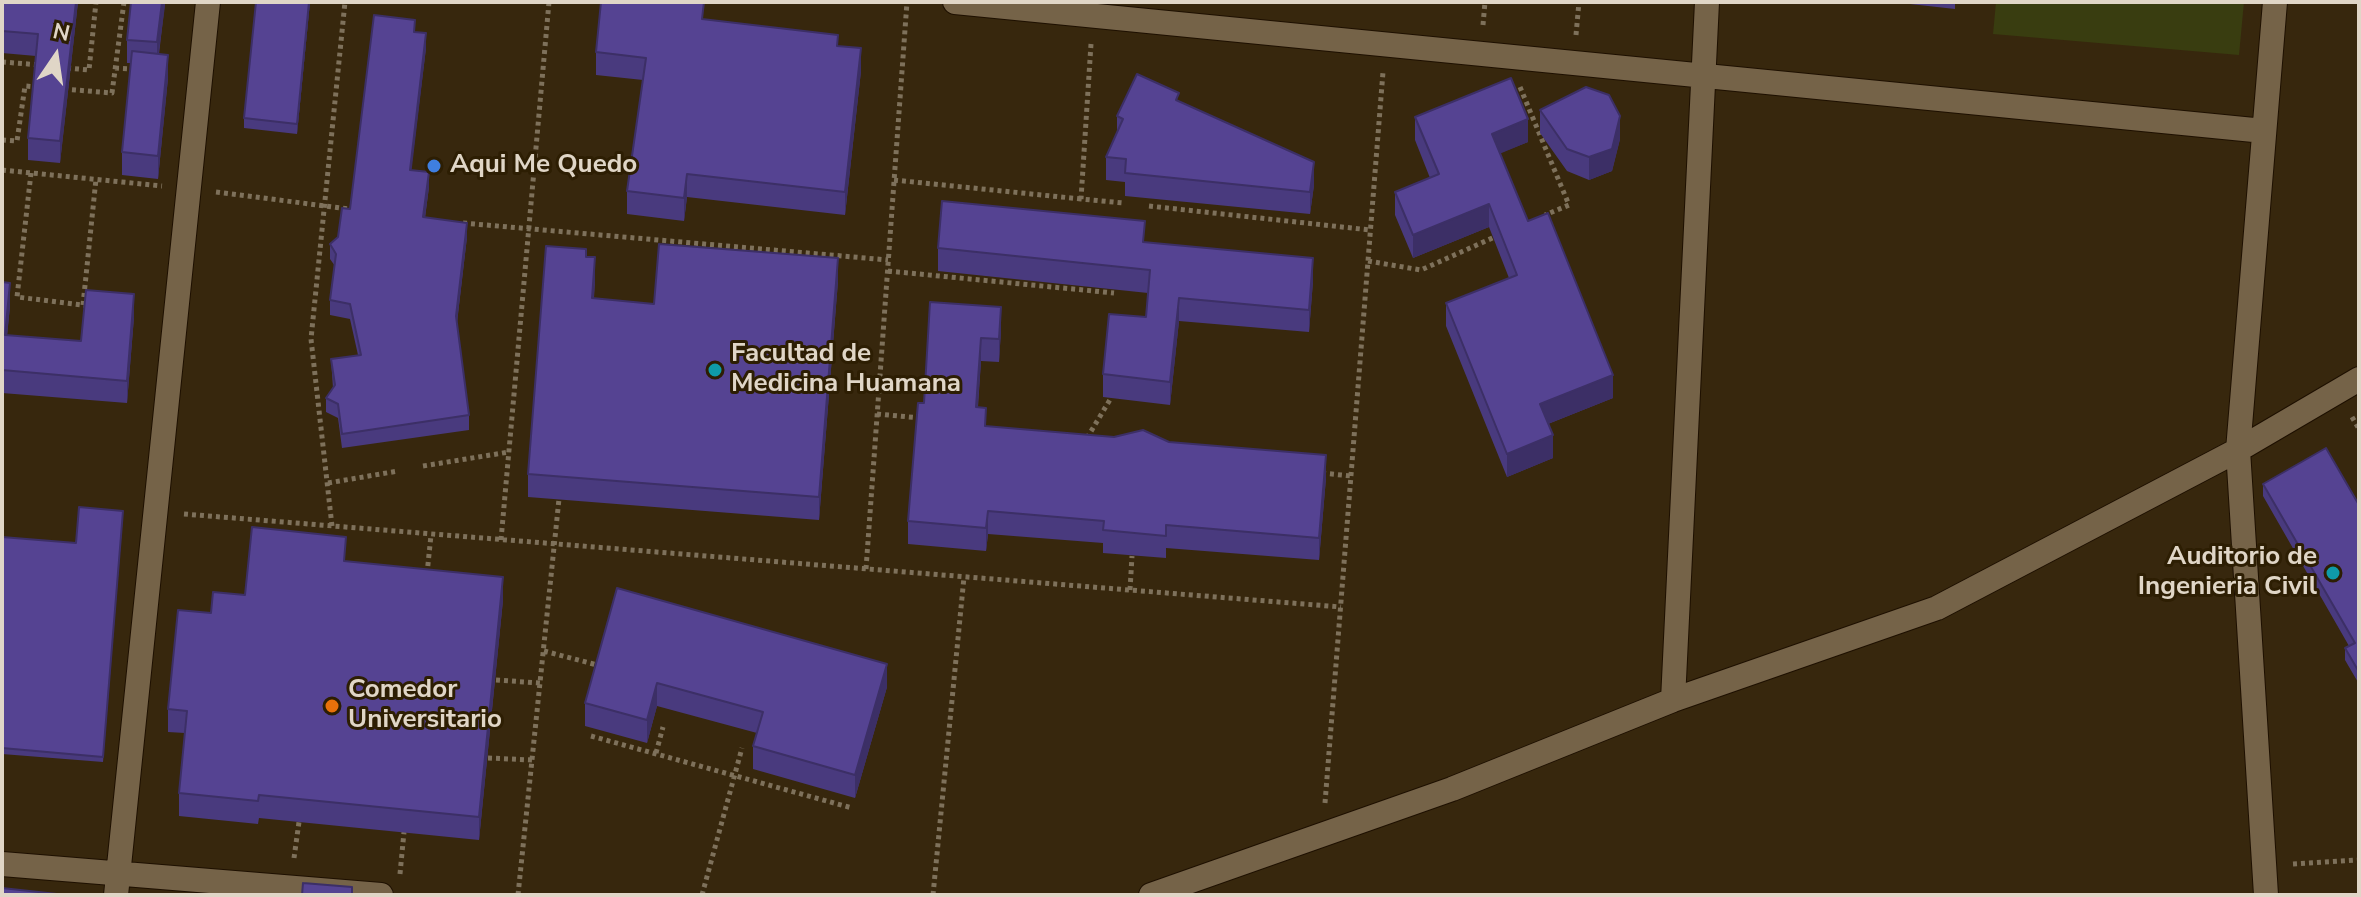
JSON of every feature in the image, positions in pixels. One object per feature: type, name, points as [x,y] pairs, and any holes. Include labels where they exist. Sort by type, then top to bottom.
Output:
[{"type":"lane","points":[[117,884],[208,2]]},
{"type":"lane","points":[[955,2],[2264,131]]},
{"type":"lane","points":[[1673,700],[1707,2]]},
{"type":"lane","points":[[2266,895],[2238,450],[2275,2]]},
{"type":"lane","points":[[1151,895],[1452,789],[1673,700],[1937,608],[2238,450],[2359,379]]},
{"type":"lane","points":[[2,864],[117,884],[390,887]]},
{"type":"path","points":[[60,67],[89,70],[96,2]]},
{"type":"path","points":[[54,88],[112,93],[124,2]]},
{"type":"path","points":[[332,526],[311,339],[345,2]]},
{"type":"path","points":[[501,540],[549,2]]},
{"type":"path","points":[[866,569],[907,2]]},
{"type":"path","points":[[1081,199],[1093,15]]},
{"type":"path","points":[[1323,836],[1385,45]]},
{"type":"path","points":[[1507,57],[1569,205],[1542,216]]},
{"type":"path","points":[[2,62],[46,66]]},
{"type":"path","points":[[115,68],[144,70]]},
{"type":"path","points":[[2,140],[17,141],[25,86],[40,87]]},
{"type":"path","points":[[17,297],[31,173]]},
{"type":"path","points":[[83,305],[96,179]]},
{"type":"path","points":[[894,180],[1124,203]]},
{"type":"path","points":[[1149,206],[1370,230]]},
{"type":"path","points":[[454,222],[529,231],[888,260]]},
{"type":"path","points":[[1368,261],[1421,270],[1502,234]]},
{"type":"path","points":[[888,271],[1114,293]]},
{"type":"path","points":[[2,296],[98,307]]},
{"type":"path","points":[[1086,440],[1111,398]]},
{"type":"path","points":[[877,414],[936,420]]},
{"type":"path","points":[[423,466],[509,452]]},
{"type":"path","points":[[328,483],[398,471]]},
{"type":"path","points":[[1306,472],[1351,476]]},
{"type":"path","points":[[518,895],[559,499]]},
{"type":"path","points":[[155,512],[1341,607]]},
{"type":"path","points":[[322,541],[324,526]]},
{"type":"path","points":[[427,577],[431,535]]},
{"type":"path","points":[[1130,590],[1132,556]]},
{"type":"path","points":[[933,895],[964,577]]},
{"type":"path","points":[[544,651],[602,666]]},
{"type":"path","points":[[496,680],[540,683]]},
{"type":"path","points":[[656,753],[663,727]]},
{"type":"path","points":[[591,736],[852,808]]},
{"type":"path","points":[[702,895],[742,748]]},
{"type":"path","points":[[488,758],[532,760]]},
{"type":"path","points":[[390,887],[404,832]]},
{"type":"path","points":[[2264,866],[2359,860]]},
{"type":"green space","points":[[1996,2],[2244,2],[2239,55],[1993,34]]},
{"type":"building","points":[[2,2],[76,2],[60,141],[28,138],[38,34],[2,31]]},
{"type":"building","points":[[131,2],[162,2],[157,42],[127,40]]},
{"type":"building","points":[[256,2],[309,2],[297,124],[244,118]]},
{"type":"building","points":[[601,2],[704,2],[702,19],[838,35],[837,46],[861,48],[845,192],[687,174],[684,198],[627,191],[646,58],[596,52]]},
{"type":"building","points":[[374,15],[415,20],[414,32],[426,33],[410,170],[429,172],[423,217],[467,223],[456,316],[469,415],[342,434],[338,404],[326,398],[335,385],[331,359],[361,355],[350,304],[330,300],[336,254],[330,244],[338,237],[342,208],[350,209]]},
{"type":"building","points":[[132,51],[168,55],[158,156],[122,152]]},
{"type":"building","points":[[1137,74],[1179,93],[1176,100],[1314,162],[1310,192],[1125,173],[1126,159],[1106,157],[1123,119],[1117,116]]},
{"type":"building","points":[[1511,78],[1528,119],[1492,134],[1528,221],[1548,213],[1613,375],[1540,404],[1553,435],[1507,454],[1446,303],[1517,275],[1489,204],[1413,235],[1395,192],[1439,174],[1415,117]]},
{"type":"building","points":[[1586,87],[1609,95],[1620,116],[1612,149],[1589,157],[1567,149],[1540,110]]},
{"type":"building","points":[[942,201],[1145,221],[1143,242],[1313,258],[1309,310],[1179,298],[1170,382],[1103,374],[1109,314],[1146,317],[1150,270],[938,248]]},
{"type":"building","name":"Facultad de Medicina Huamana","points":[[659,244],[838,258],[819,497],[528,474],[546,246],[586,249],[586,257],[595,257],[592,298],[654,304]]},
{"type":"building","points":[[2,282],[10,283],[5,335],[81,341],[86,290],[134,294],[127,381],[2,370]]},
{"type":"building","points":[[930,302],[1001,307],[999,339],[981,338],[976,407],[986,408],[985,426],[1114,437],[1143,430],[1169,442],[1326,455],[1319,538],[1166,525],[1166,536],[1103,530],[1104,521],[988,511],[986,528],[908,521],[918,403],[924,403]]},
{"type":"building","name":"Auditorio de Ingenieria Civil","points":[[2326,448],[2359,505],[2359,672],[2345,648],[2355,643],[2263,484]]},
{"type":"building","points":[[79,507],[123,511],[103,757],[2,748],[2,537],[76,543]]},
{"type":"building","name":"Comedor Universitario","points":[[252,527],[346,537],[344,561],[503,577],[479,817],[259,795],[258,801],[179,793],[187,711],[168,709],[178,610],[211,613],[213,592],[245,595]]},
{"type":"building","points":[[617,588],[887,664],[855,775],[753,746],[763,712],[657,683],[647,720],[585,703]]},
{"type":"building","points":[[303,883],[352,887],[352,895],[302,895]]},
{"type":"building","points":[[2,888],[66,895],[2,895]]},
{"type":"place","name":"Aqui Me Quedo","points":[[434,166]]},
{"type":"place","name":"Facultad de Medicina Huamana","points":[[715,370]]},
{"type":"place","name":"Auditorio de Ingenieria Civil","points":[[2333,573]]},
{"type":"place","name":"Comedor Universitario","points":[[332,706]]}]
